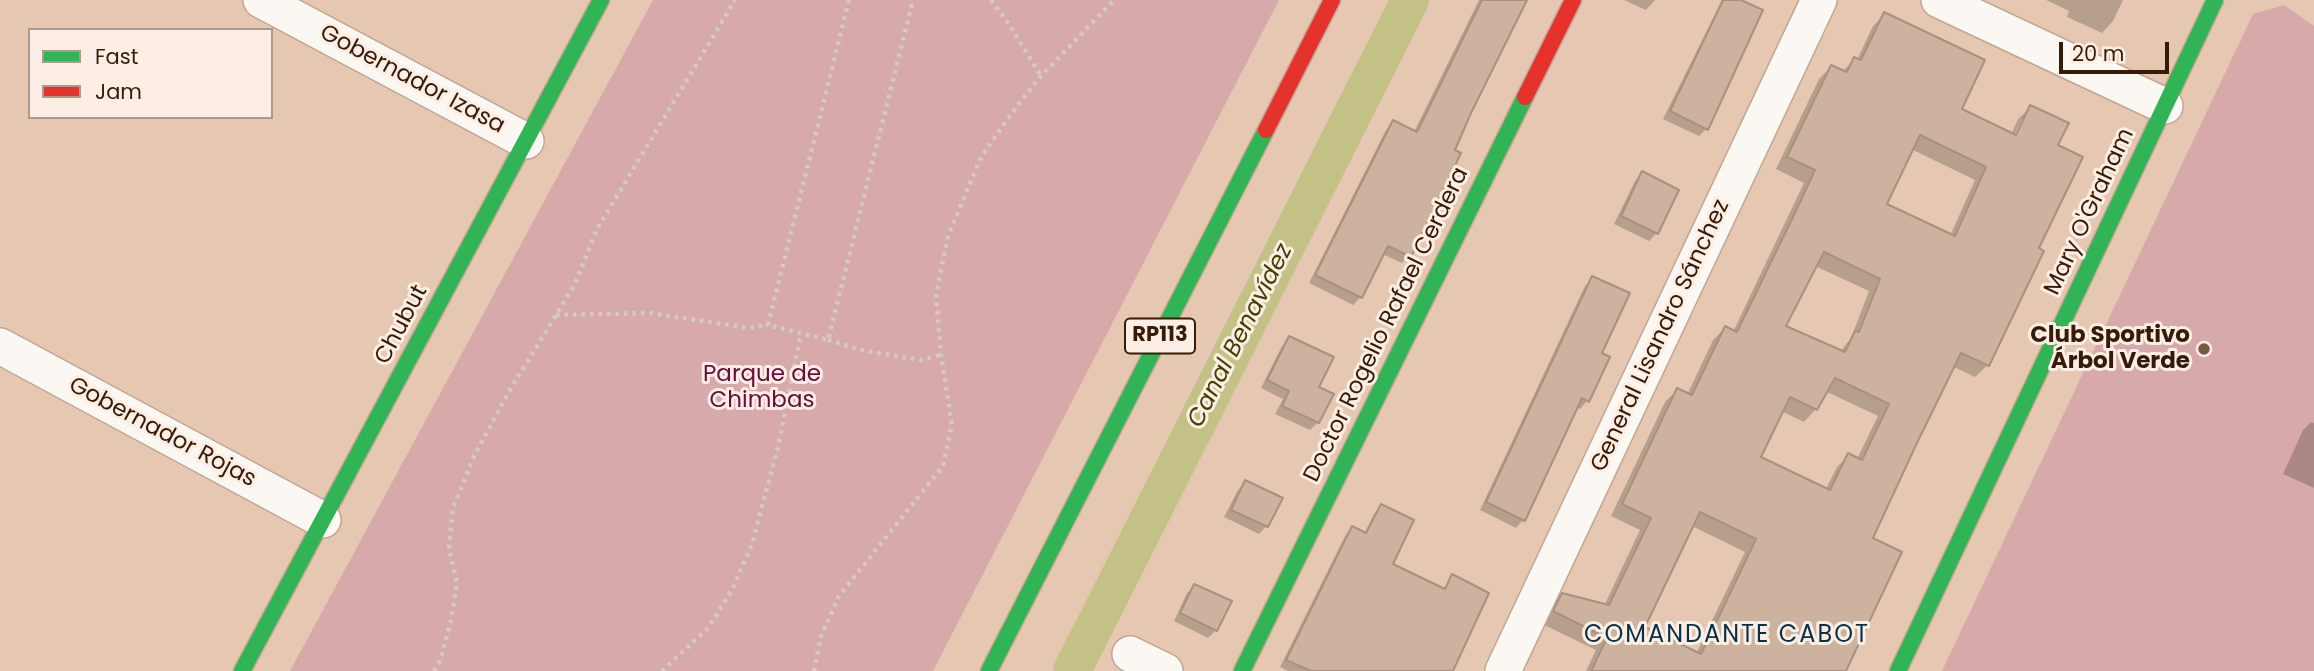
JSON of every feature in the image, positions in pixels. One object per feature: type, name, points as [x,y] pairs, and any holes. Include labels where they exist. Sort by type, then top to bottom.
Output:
[{"type":"street","name":"Gobernador Izasa","points":[[261,0],[526,141]]},
{"type":"street","name":"Chubut","points":[[242,671],[601,0]]},
{"type":"street","name":"RP113","points":[[989,671],[1332,0]]},
{"type":"street","name":"Doctor Rogelio Rafael Cerdera","points":[[1242,671],[1573,0]]},
{"type":"street","name":"General Lisandro Sánchez","points":[[1503,671],[1819,0]]},
{"type":"street","points":[[1939,0],[2165,106]]},
{"type":"street","name":"Mary O'Graham","points":[[1898,671],[2215,0]]},
{"type":"street","name":"Gobernador Rojas","points":[[0,346],[323,520]]},
{"type":"street","points":[[1130,654],[1165,671]]},
{"type":"path","points":[[434,671],[440,661],[448,631],[457,583],[449,548],[453,508],[474,456],[508,393],[575,284],[596,231],[735,0]]},
{"type":"path","points":[[768,325],[849,0]]},
{"type":"path","points":[[828,340],[913,0]]},
{"type":"path","points":[[991,0],[1041,76]]},
{"type":"path","points":[[814,671],[821,636],[839,596],[943,466],[953,425],[941,355],[936,295],[947,236],[981,157],[1041,76],[1114,0]]},
{"type":"path","points":[[556,315],[650,313],[749,328],[768,325],[861,350],[920,360],[941,355]]},
{"type":"path","points":[[662,671],[709,627],[733,588],[752,544],[778,447],[801,334]]},
{"type":"green space","name":"Parque de Chimbas","points":[[653,0],[1279,0],[933,671],[290,671]]},
{"type":"green space","name":"Club Sportivo Árbol Verde","points":[[2284,5],[2314,26],[2314,671],[1942,671],[2253,14]]},
{"type":"building","points":[[1482,0],[1527,0],[1471,113],[1455,150],[1461,153],[1411,257],[1388,246],[1362,298],[1315,275],[1393,120],[1417,132]]},
{"type":"building","points":[[1723,0],[1741,0],[1763,10],[1708,130],[1670,111]]},
{"type":"building","points":[[1884,12],[1985,60],[1962,109],[2016,135],[2030,105],[2069,123],[2058,145],[2083,157],[2039,248],[2044,251],[1989,366],[1961,353],[1916,445],[1873,538],[1902,552],[1846,671],[1591,671],[1607,638],[1553,611],[1562,593],[1609,605],[1651,518],[1622,504],[1677,388],[1692,395],[1725,326],[1737,332],[1793,217],[1815,170],[1787,157],[1831,65],[1847,72],[1854,57],[1861,60]],"holes":[[[1920,135],[1986,167],[1955,236],[1887,204]],[[1824,252],[1880,279],[1859,332],[1855,331],[1845,352],[1786,326]],[[1835,378],[1889,404],[1862,460],[1848,453],[1830,490],[1761,457],[1790,397],[1817,410]],[[1700,512],[1756,539],[1701,654],[1645,627]]]},
{"type":"building","points":[[1642,171],[1679,190],[1658,234],[1621,216]]},
{"type":"building","points":[[1592,276],[1630,293],[1602,353],[1610,357],[1589,402],[1582,398],[1525,521],[1486,502]]},
{"type":"building","points":[[1289,336],[1334,357],[1319,387],[1334,394],[1319,423],[1282,406],[1289,391],[1267,380]]},
{"type":"building","points":[[1245,480],[1283,498],[1268,527],[1231,510]]},
{"type":"building","points":[[1381,504],[1414,520],[1393,564],[1445,589],[1452,574],[1489,593],[1453,671],[1311,671],[1286,660],[1352,526],[1366,533]]},
{"type":"building","points":[[1194,584],[1232,601],[1217,631],[1180,613]]},
{"type":"waterway","name":"Canal Benavídez","points":[[1072,671],[1410,0]]},
{"type":"traffic: fast","points":[[242,671],[601,0]]},
{"type":"traffic: fast","points":[[1898,671],[2215,0]]},
{"type":"traffic: fast","points":[[1242,671],[1525,97]]},
{"type":"traffic: fast","points":[[989,671],[1266,130]]},
{"type":"traffic: jam","points":[[1266,130],[1332,0]]},
{"type":"traffic: jam","points":[[1525,97],[1573,0]]},
{"type":"place","name":"Club Sportivo Árbol Verde","points":[[2204,349]]},
{"type":"district","name":"COMANDANTE CABOT","points":[[1727,636]]}]
